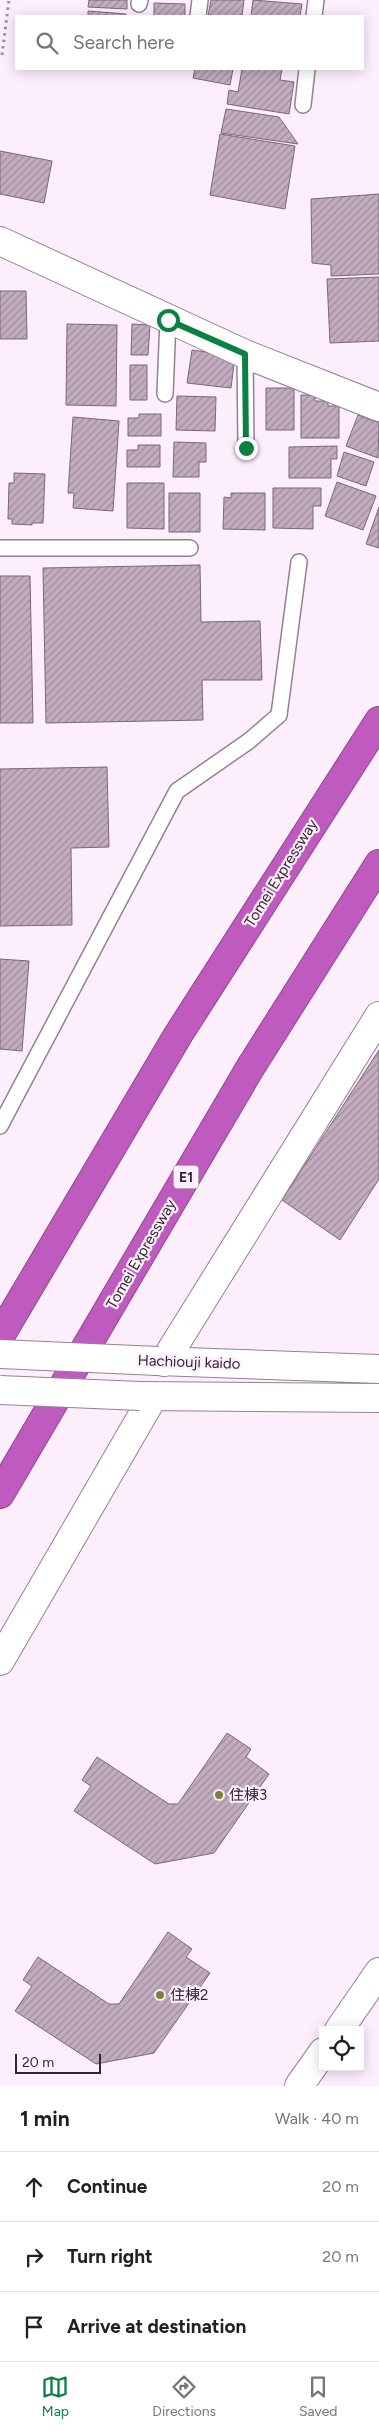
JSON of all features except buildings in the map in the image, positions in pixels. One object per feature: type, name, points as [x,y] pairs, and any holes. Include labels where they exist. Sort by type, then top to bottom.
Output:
[{"type":"highway","name":"Tomei Expressway","points":[[0,1336],[178,1035],[379,721]]},
{"type":"highway","name":"Tomei Expressway","points":[[0,1494],[250,1068],[379,864]]},
{"type":"street","points":[[0,241],[245,354],[379,407]]},
{"type":"street","points":[[161,1362],[379,1016]]},
{"type":"street","name":"Hachiouji kaido","points":[[0,1354],[161,1362],[379,1369]]},
{"type":"street","points":[[0,1390],[146,1396],[379,1398]]},
{"type":"street","points":[[0,1661],[146,1396]]},
{"type":"street","points":[[342,2026],[379,1972]]},
{"type":"street","points":[[299,2086],[319,2058]]},
{"type":"lane","points":[[198,15],[200,0]]},
{"type":"lane","points":[[314,15],[316,0]]},
{"type":"lane","points":[[303,105],[307,70]]},
{"type":"lane","points":[[166,394],[168,320]]},
{"type":"lane","points":[[245,354],[246,448]]},
{"type":"lane","points":[[0,548],[190,548]]},
{"type":"lane","points":[[0,1126],[177,791],[249,741],[279,715],[299,562]]},
{"type":"path","points":[[2,55],[9,0]]},
{"type":"place","name":"住棟3","points":[[219,1795]]},
{"type":"place","name":"住棟2","points":[[160,1995]]},
{"type":"route","points":[[168,320],[245,354],[246,448]]}]
